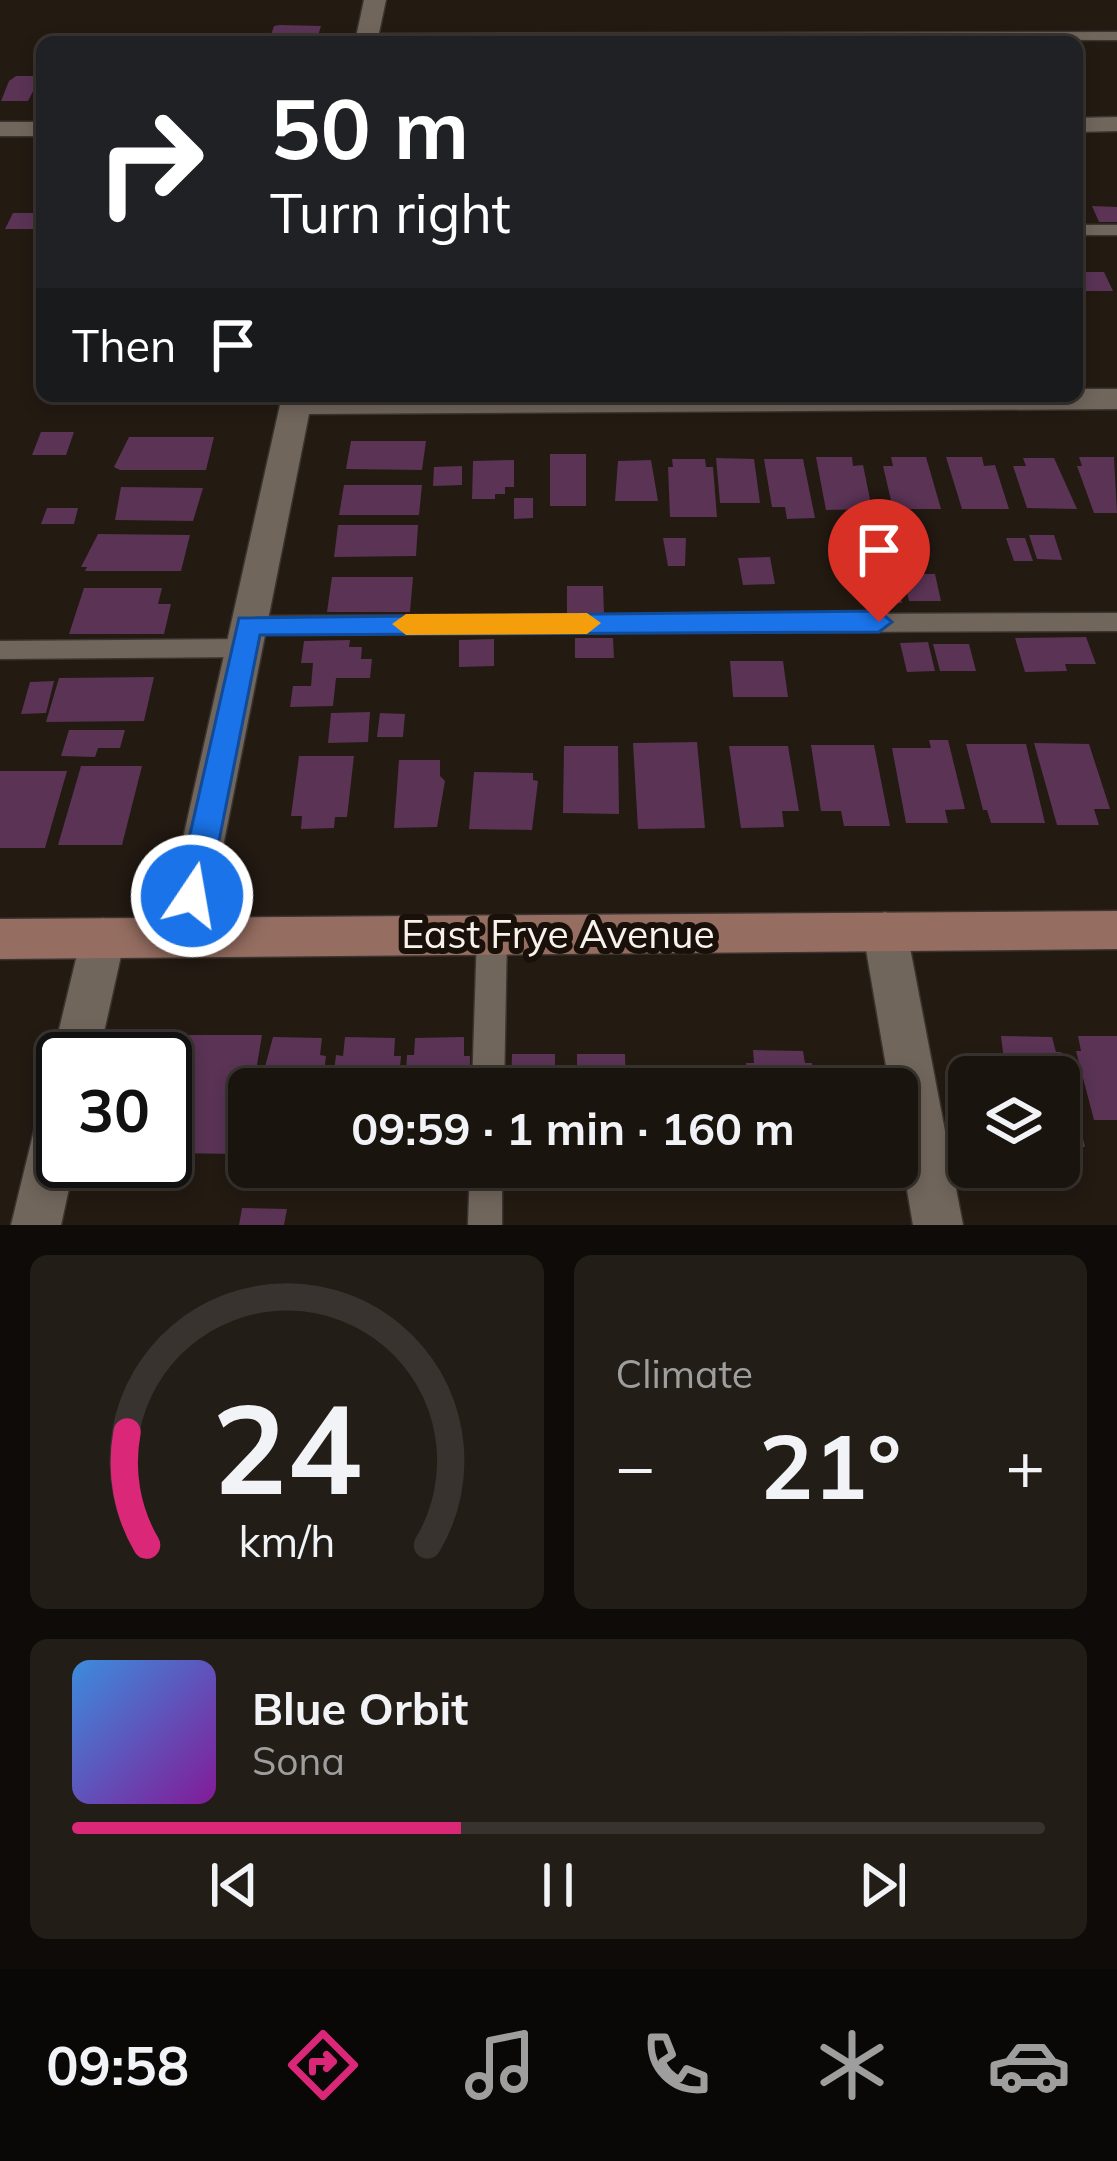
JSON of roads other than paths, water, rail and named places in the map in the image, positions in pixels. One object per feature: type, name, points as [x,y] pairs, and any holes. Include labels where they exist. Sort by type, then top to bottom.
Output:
[{"type":"street","points":[[367,36],[375,0]]},
{"type":"street","points":[[1083,124],[1117,124]]},
{"type":"street","points":[[0,129],[36,129]]},
{"type":"street","points":[[1083,399],[1117,399]]},
{"type":"street","points":[[183,937],[296,402]]},
{"type":"street","name":"East Frye Avenue","points":[[0,939],[1117,930]]},
{"type":"street","points":[[885,932],[938,1225]]},
{"type":"street","points":[[81,1032],[103,938]]},
{"type":"street","points":[[36,1225],[45,1188]]},
{"type":"lane","points":[[1083,36],[1117,36]]},
{"type":"lane","points":[[1083,230],[1117,230]]},
{"type":"lane","points":[[0,650],[246,637],[1117,622]]},
{"type":"lane","points":[[489,1068],[492,934]]},
{"type":"lane","points":[[485,1225],[486,1188]]}]
